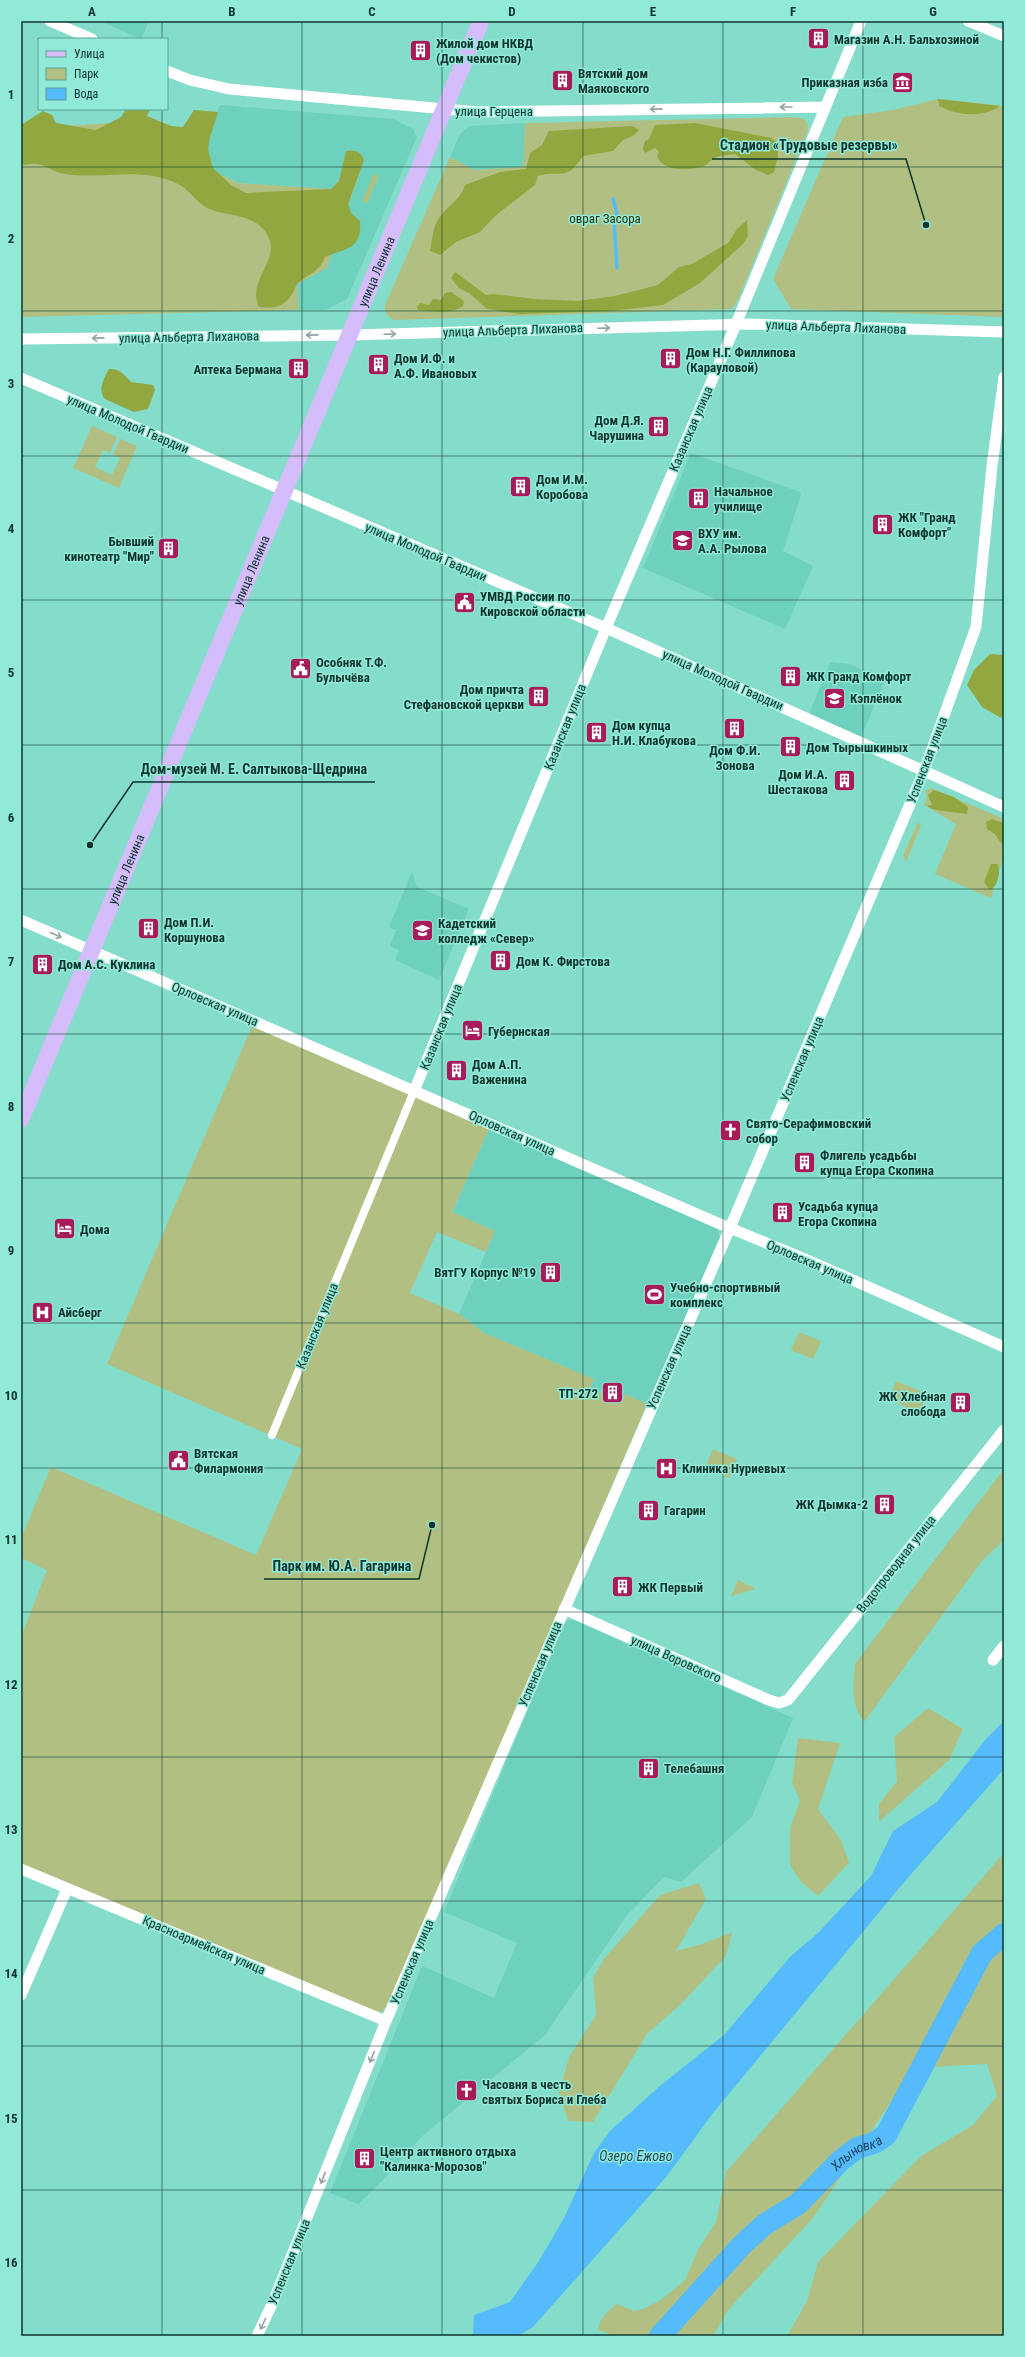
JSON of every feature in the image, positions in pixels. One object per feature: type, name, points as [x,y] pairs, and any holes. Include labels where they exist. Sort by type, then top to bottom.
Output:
[{"type":"main road","name":"улица Ленина","points":[[21,1119],[351,335],[481,21]]},
{"type":"street","points":[[50,21],[90,38]]},
{"type":"street","name":"Казанская улица","points":[[272,1435],[606,628],[736,324],[861,21]]},
{"type":"street","points":[[968,21],[1004,36]]},
{"type":"street","name":"улица Герцена","points":[[168,71],[190,80],[229,89],[477,112],[825,107]]},
{"type":"street","name":"улица Альберта Лиханова","points":[[21,339],[351,335],[736,324],[1004,332]]},
{"type":"street","name":"Успенская улица","points":[[257,2336],[386,2021],[730,1228],[924,771],[976,627],[992,466],[1004,377]]},
{"type":"street","name":"улица Молодой Гвардии","points":[[21,378],[606,628],[1004,807]]},
{"type":"street","name":"Орловская улица","points":[[21,920],[730,1228],[812,1262],[1004,1347]]},
{"type":"street","name":"Водопроводная улица","points":[[788,1700],[1004,1430]]},
{"type":"street","name":"улица Воровского","points":[[564,1609],[770,1700],[779,1703],[788,1700]]},
{"type":"street","points":[[993,1660],[1004,1646]]},
{"type":"street","name":"Красноармейская улица","points":[[21,1869],[386,2021]]},
{"type":"street","points":[[21,1995],[67,1889]]},
{"type":"shaded area","points":[[100,21],[149,21],[141,38]]},
{"type":"shaded area","points":[[938,99],[1000,106],[993,110],[978,114],[962,114],[939,106]]},
{"type":"shaded area","points":[[220,105],[393,119],[413,129],[417,137],[347,299],[325,310],[299,310],[297,284],[327,267],[364,160],[346,151],[339,181],[331,189],[239,183],[211,170],[203,150]]},
{"type":"shaded area","points":[[125,110],[150,110],[147,116],[171,126],[183,127],[194,110],[218,112],[210,137],[208,150],[213,168],[231,185],[246,193],[331,189],[339,181],[346,151],[357,152],[364,160],[348,204],[351,213],[360,221],[360,230],[356,242],[346,249],[325,257],[323,262],[314,272],[298,283],[286,302],[269,308],[259,307],[256,297],[257,288],[270,254],[271,245],[268,236],[257,224],[243,217],[207,208],[181,186],[162,178],[135,174],[93,176],[79,175],[61,173],[36,164],[21,165],[21,125],[43,111],[52,115],[56,123],[96,130],[121,117]]},
{"type":"shaded area","points":[[525,123],[523,167],[474,170],[450,157],[460,134],[470,126]]},
{"type":"shaded area","points":[[695,123],[771,138],[778,143],[778,156],[774,172],[768,175],[756,170],[735,154],[715,158],[704,166],[698,168],[677,169],[664,165],[657,156],[659,152],[655,148],[645,153],[643,149],[645,141],[649,139],[655,125]]},
{"type":"shaded area","points":[[632,126],[639,130],[633,136],[623,140],[613,151],[583,156],[572,170],[563,174],[546,174],[538,176],[535,185],[495,216],[480,232],[456,242],[440,255],[430,251],[437,221],[457,199],[465,185],[500,172],[526,169],[530,153],[542,145],[549,131]]},
{"type":"shaded area","points":[[747,220],[748,236],[743,244],[700,283],[663,305],[612,311],[520,314],[487,309],[469,293],[459,288],[451,278],[455,272],[486,295],[493,294],[534,299],[578,301],[615,296],[658,285],[679,267],[692,264],[728,243],[737,229]]},
{"type":"shaded area","points":[[451,292],[464,301],[463,306],[453,311],[435,312],[418,310],[417,307],[420,303],[429,305],[433,299],[441,300],[445,293]]},
{"type":"shaded area","points":[[109,369],[116,369],[124,374],[131,382],[153,385],[155,390],[148,409],[134,412],[105,399],[101,388],[103,380]]},
{"type":"shaded area","points":[[691,453],[800,492],[801,495],[783,551],[813,566],[785,629],[643,568]]},
{"type":"shaded area","points":[[990,654],[1004,655],[1004,714],[1001,718],[982,707],[967,685],[974,670]]},
{"type":"shaded area","points":[[830,662],[850,664],[885,680],[861,737],[809,714]]},
{"type":"shaded area","points":[[934,790],[954,797],[968,807],[967,814],[940,811],[927,806],[932,805],[928,795]]},
{"type":"shaded area","points":[[992,819],[1004,823],[1004,844],[1000,842],[995,834],[987,829],[986,822]]},
{"type":"shaded area","points":[[991,864],[998,864],[999,875],[997,882],[990,890],[984,882]]},
{"type":"shaded area","points":[[412,872],[417,887],[469,909],[439,980],[395,960],[399,950],[390,946],[396,930],[389,927]]},
{"type":"shaded area","points":[[489,1129],[714,1225],[718,1231],[720,1237],[647,1404],[625,1394],[622,1402],[590,1388],[594,1379],[484,1333],[459,1314],[495,1231],[452,1213]]},
{"type":"shaded area","points":[[568,1620],[573,1620],[793,1718],[752,1817],[681,1882],[664,1877],[627,1915],[545,2035],[421,2137],[383,2180],[358,2204],[330,2193],[422,1966],[494,1998],[517,1943],[444,1912],[564,1623]]},
{"type":"green space","points":[[938,99],[1004,106],[1004,317],[791,309],[773,279],[843,117],[893,110]]},
{"type":"green space","name":"овраг Засора","points":[[792,117],[804,119],[808,125],[808,130],[737,302],[732,309],[394,320],[388,316],[386,312],[385,305],[450,157],[474,170],[523,167],[525,123]]},
{"type":"green space","points":[[127,122],[203,150],[210,154],[211,170],[238,183],[331,189],[339,181],[346,151],[355,151],[361,155],[364,160],[327,268],[297,284],[299,310],[21,317],[21,129]]},
{"type":"green space","points":[[374,174],[379,176],[367,203],[362,201]]},
{"type":"green space","points":[[92,426],[117,437],[110,453],[103,450],[95,467],[112,475],[120,458],[113,455],[120,439],[137,446],[119,488],[73,468]]},
{"type":"green space","points":[[931,788],[1004,819],[1004,855],[991,898],[935,874],[956,824],[924,805],[927,798],[925,791]]},
{"type":"green space","points":[[918,822],[921,826],[906,862],[903,856]]},
{"type":"green space","points":[[252,1026],[489,1129],[452,1212],[495,1231],[486,1252],[437,1232],[410,1293],[459,1314],[484,1333],[594,1379],[590,1388],[622,1402],[625,1394],[647,1404],[389,2005],[379,2013],[21,1870],[21,1637],[47,1570],[21,1558],[21,1538],[51,1467],[256,1555],[302,1449],[107,1364]]},
{"type":"green space","points":[[799,1332],[821,1341],[813,1359],[791,1350]]},
{"type":"green space","points":[[896,1381],[927,1394],[919,1413],[888,1399]]},
{"type":"green space","points":[[713,1449],[737,1459],[729,1478],[705,1468]]},
{"type":"green space","points":[[1004,1469],[1004,1540],[982,1561],[864,1722],[856,1708],[854,1701],[853,1687],[855,1664]]},
{"type":"green space","points":[[738,1580],[756,1589],[731,1596]]},
{"type":"green space","points":[[928,1708],[963,1729],[949,1760],[879,1822],[879,1804],[897,1781],[894,1737]]},
{"type":"green space","points":[[798,1738],[840,1743],[818,1809],[841,1840],[849,1863],[818,1896],[801,1882],[790,1865],[790,1828],[800,1800],[792,1784]]},
{"type":"green space","points":[[1004,1853],[1004,2336],[787,2336],[807,2301],[818,2262],[921,2156],[973,2125],[997,2096],[987,2064],[929,2067],[892,2100],[813,2218],[729,2309],[713,2336],[616,2336],[598,2330],[602,2318],[617,2304],[634,2311],[643,2309],[661,2300],[685,2280],[698,2250],[716,2222],[726,2172]]},
{"type":"green space","points":[[699,1883],[706,1899],[676,1951],[702,1944],[732,1932],[726,1956],[680,2005],[647,2034],[593,2122],[568,2121],[559,2093],[569,2057],[596,2015],[593,1978],[604,1959],[660,1895]]},
{"type":"water","name":"Озеро Ежово","points":[[1004,1721],[1004,1769],[905,1881],[713,2113],[667,2176],[533,2327],[518,2336],[473,2336],[474,2315],[510,2302],[539,2261],[564,2218],[594,2153],[610,2131],[661,2085],[724,2035],[790,1957],[819,1932],[871,1876],[893,1831],[937,1802],[985,1740]]},
{"type":"waterway","points":[[613,199],[617,213],[614,222],[617,268]]},
{"type":"waterway","name":"Хлыновка","points":[[660,2336],[742,2245],[765,2224],[798,2204],[840,2161],[857,2148],[874,2143],[886,2135],[982,1953],[1004,1934]]},
{"type":"place","name":"Магазин А.Н. Бальхозиной","points":[[819,39]]},
{"type":"place","name":"Жилой дом НКВД (Дом чекистов)","points":[[420,50]]},
{"type":"place","name":"Вятский дом Маяковского","points":[[562,80]]},
{"type":"place","name":"Приказная изба","points":[[903,82]]},
{"type":"place","name":"Стадион «Трудовые резервы»","points":[[926,225]]},
{"type":"place","name":"Дом Н.Г. Филлипова (Карауловой)","points":[[671,359]]},
{"type":"place","name":"Дом И.Ф. и А.Ф. Ивановых","points":[[378,365]]},
{"type":"place","name":"Аптека Бермана","points":[[298,369]]},
{"type":"place","name":"Дом Д.Я. Чарушина","points":[[659,427]]},
{"type":"place","name":"Дом И.М. Коробова","points":[[521,486]]},
{"type":"place","name":"Начальное училище","points":[[698,498]]},
{"type":"place","name":"ЖК \"Гранд Комфорт\"","points":[[883,524]]},
{"type":"place","name":"ВХУ им. А.А. Рылова","points":[[682,540]]},
{"type":"place","name":"Бывший кинотеатр \"Мир\"","points":[[169,548]]},
{"type":"place","name":"УМВД России по Кировской области","points":[[464,603]]},
{"type":"place","name":"Особняк Т.Ф. Булычёва","points":[[300,669]]},
{"type":"place","name":"ЖК Гранд Комфорт","points":[[790,676]]},
{"type":"place","name":"Дом причта Стефановской церкви","points":[[539,696]]},
{"type":"place","name":"Кэплёнок","points":[[834,698]]},
{"type":"place","name":"Дом Ф.И. Зонова","points":[[735,728]]},
{"type":"place","name":"Дом купца Н.И. Клабукова","points":[[597,732]]},
{"type":"place","name":"Дом Тырышкиных","points":[[790,747]]},
{"type":"place","name":"Дом И.А. Шестакова","points":[[844,781]]},
{"type":"place","name":"Дом-музей М. Е. Салтыкова-Щедрина","points":[[90,845]]},
{"type":"place","name":"Дом П.И. Коршунова","points":[[148,929]]},
{"type":"place","name":"Кадетский колледж «Север»","points":[[423,930]]},
{"type":"place","name":"Дом К. Фирстова","points":[[501,961]]},
{"type":"place","name":"Дом А.С. Куклина","points":[[43,964]]},
{"type":"place","name":"Губернская","points":[[473,1031]]},
{"type":"place","name":"Дом А.П. Важенина","points":[[456,1071]]},
{"type":"place","name":"Свято-Серафимовский собор","points":[[730,1130]]},
{"type":"place","name":"Флигель усадьбы купца Егора Скопина","points":[[804,1162]]},
{"type":"place","name":"Усадьба купца Егора Скопина","points":[[783,1213]]},
{"type":"place","name":"Дома","points":[[64,1229]]},
{"type":"place","name":"ВятГУ Корпус №19","points":[[551,1272]]},
{"type":"place","name":"Учебно-спортивный комплекс","points":[[655,1294]]},
{"type":"place","name":"Айсберг","points":[[42,1312]]},
{"type":"place","name":"ТП-272","points":[[613,1393]]},
{"type":"place","name":"ЖК Хлебная слобода","points":[[961,1403]]},
{"type":"place","name":"Вятская Филармония","points":[[178,1460]]},
{"type":"place","name":"Клиника Нуриевых","points":[[667,1468]]},
{"type":"place","name":"ЖК Дымка-2","points":[[884,1504]]},
{"type":"place","name":"Гагарин","points":[[648,1510]]},
{"type":"place","name":"Парк им. Ю.А. Гагарина","points":[[432,1525]]},
{"type":"place","name":"ЖК Первый","points":[[622,1587]]},
{"type":"place","name":"Телебашня","points":[[649,1768]]},
{"type":"place","name":"Часовня в честь святых Бориса и Глеба","points":[[466,2091]]},
{"type":"place","name":"Центр активного отдыха \"Калинка-Морозов\"","points":[[365,2158]]}]
